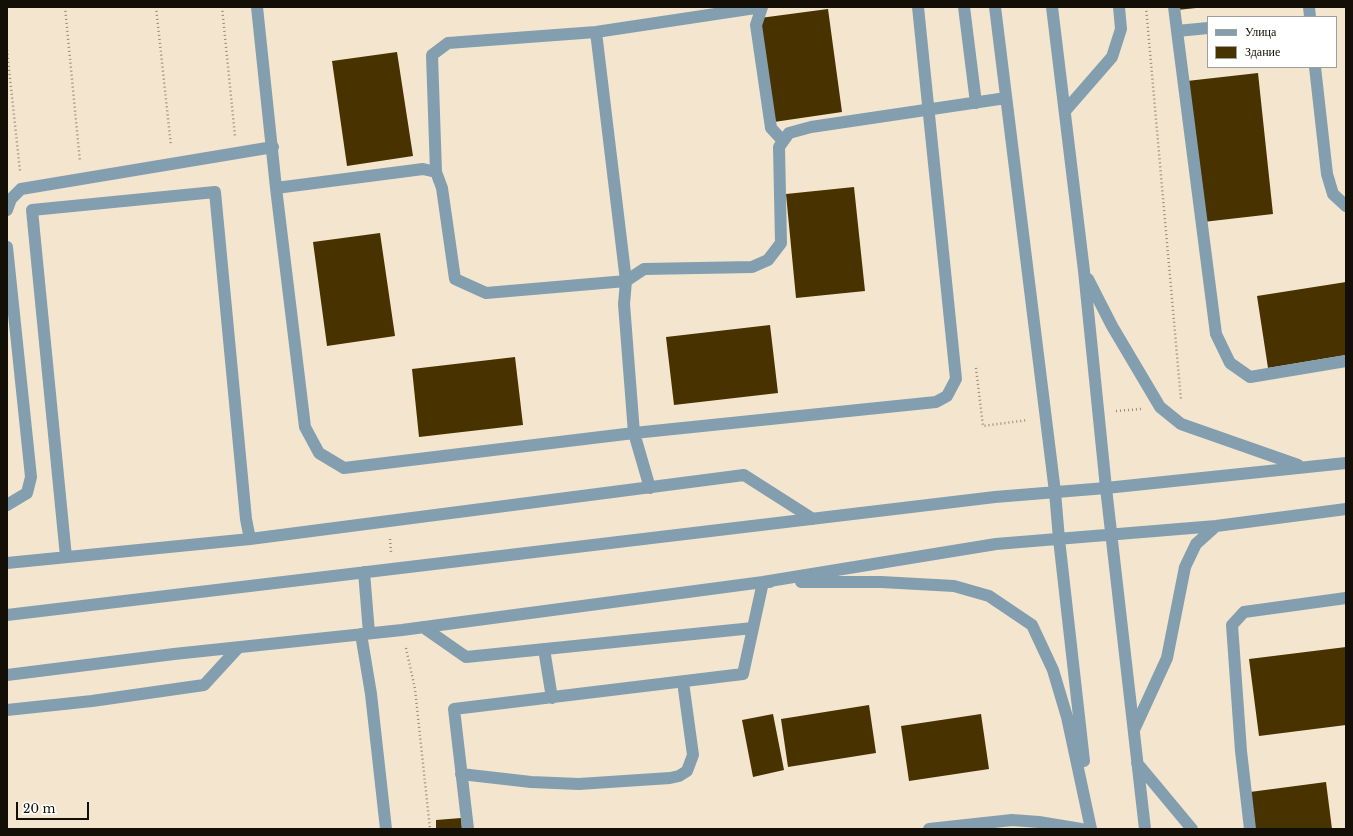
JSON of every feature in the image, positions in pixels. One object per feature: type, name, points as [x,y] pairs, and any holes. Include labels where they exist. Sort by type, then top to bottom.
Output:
[{"type":"street","points":[[257,7],[273,147],[276,188],[305,427],[319,453],[344,468],[634,433],[936,402],[947,396],[956,379],[918,7]]},
{"type":"street","points":[[783,141],[771,128],[756,26],[762,7],[596,32],[448,43],[432,55],[436,172],[442,188],[455,279],[486,293],[626,280],[644,270],[752,267],[768,260],[782,243],[779,147],[789,133],[811,127],[1006,98]]},
{"type":"street","points":[[964,7],[976,103]]},
{"type":"street","points":[[995,7],[1056,492],[1059,539],[1091,829]]},
{"type":"street","points":[[1052,7],[1084,271],[1106,488],[1145,829]]},
{"type":"street","points":[[1065,111],[1112,57],[1121,29],[1119,7]]},
{"type":"street","points":[[1174,7],[1216,334],[1227,357],[1230,363],[1250,377],[1346,362]]},
{"type":"street","points":[[1177,31],[1207,28]]},
{"type":"street","points":[[596,32],[626,280],[624,304],[634,433],[650,488]]},
{"type":"street","points":[[1315,68],[1327,174],[1333,194],[1346,206]]},
{"type":"street","points":[[7,210],[11,199],[22,189],[273,147]]},
{"type":"street","points":[[276,188],[423,169],[436,172]]},
{"type":"street","points":[[66,557],[32,210],[192,194],[216,192],[246,511],[250,539]]},
{"type":"street","points":[[7,248],[31,478],[27,493],[7,505]]},
{"type":"street","points":[[1084,271],[1112,326],[1160,407],[1181,424],[1303,466]]},
{"type":"street","points":[[7,615],[995,497],[1106,488],[1303,466],[1346,463]]},
{"type":"street","points":[[7,563],[250,539],[744,475],[813,519]]},
{"type":"street","points":[[7,675],[402,630],[763,582],[996,544],[1216,526],[1346,509]]},
{"type":"street","points":[[1134,731],[1167,658],[1185,567],[1196,544],[1216,526]]},
{"type":"street","points":[[364,572],[365,634],[386,829]]},
{"type":"street","points":[[468,829],[454,710],[743,674],[763,582]]},
{"type":"street","points":[[763,582],[881,582],[954,586],[989,596],[1032,625],[1053,670],[1067,716],[1091,829]]},
{"type":"street","points":[[1250,829],[1241,751],[1232,625],[1244,612],[1346,598]]},
{"type":"street","points":[[423,627],[466,658],[753,628]]},
{"type":"street","points":[[7,710],[92,701],[204,685],[238,648]]},
{"type":"street","points":[[544,650],[552,698]]},
{"type":"street","points":[[461,774],[531,782],[579,784],[670,778],[679,776],[687,771],[694,755],[683,682]]},
{"type":"street","points":[[1137,763],[1192,829]]},
{"type":"street","points":[[929,829],[1012,820],[1039,822],[1081,829]]},
{"type":"path","points":[[65,7],[82,179]]},
{"type":"path","points":[[156,7],[173,164]]},
{"type":"path","points":[[222,7],[237,153]]},
{"type":"path","points":[[1146,7],[1183,415],[1181,424]]},
{"type":"path","points":[[7,50],[22,189]]},
{"type":"path","points":[[1099,413],[1160,407]]},
{"type":"path","points":[[983,426],[1046,418]]},
{"type":"path","points":[[402,630],[415,689],[430,829]]},
{"type":"building","points":[[1177,7],[1196,7],[1196,8],[1177,10]]},
{"type":"building","points":[[828,9],[842,112],[774,122],[760,18]]},
{"type":"building","points":[[397,52],[413,156],[347,166],[332,61]]},
{"type":"building","points":[[1258,73],[1273,214],[1203,222],[1187,81]]},
{"type":"building","points":[[854,187],[865,291],[796,298],[786,194]]},
{"type":"building","points":[[380,233],[395,336],[327,346],[313,242]]},
{"type":"building","points":[[1346,282],[1346,355],[1268,368],[1257,296]]},
{"type":"building","points":[[770,325],[778,393],[674,405],[666,337]]},
{"type":"building","points":[[515,357],[523,425],[419,437],[412,369]]},
{"type":"building","points":[[1346,647],[1346,725],[1259,736],[1249,659]]},
{"type":"building","points":[[869,705],[876,753],[788,767],[781,719]]},
{"type":"building","points":[[773,714],[784,770],[753,777],[742,720]]},
{"type":"building","points":[[981,714],[989,769],[909,781],[901,726]]},
{"type":"building","points":[[1326,782],[1332,829],[1254,829],[1250,792]]},
{"type":"building","points":[[461,818],[462,829],[436,829],[436,820]]}]
